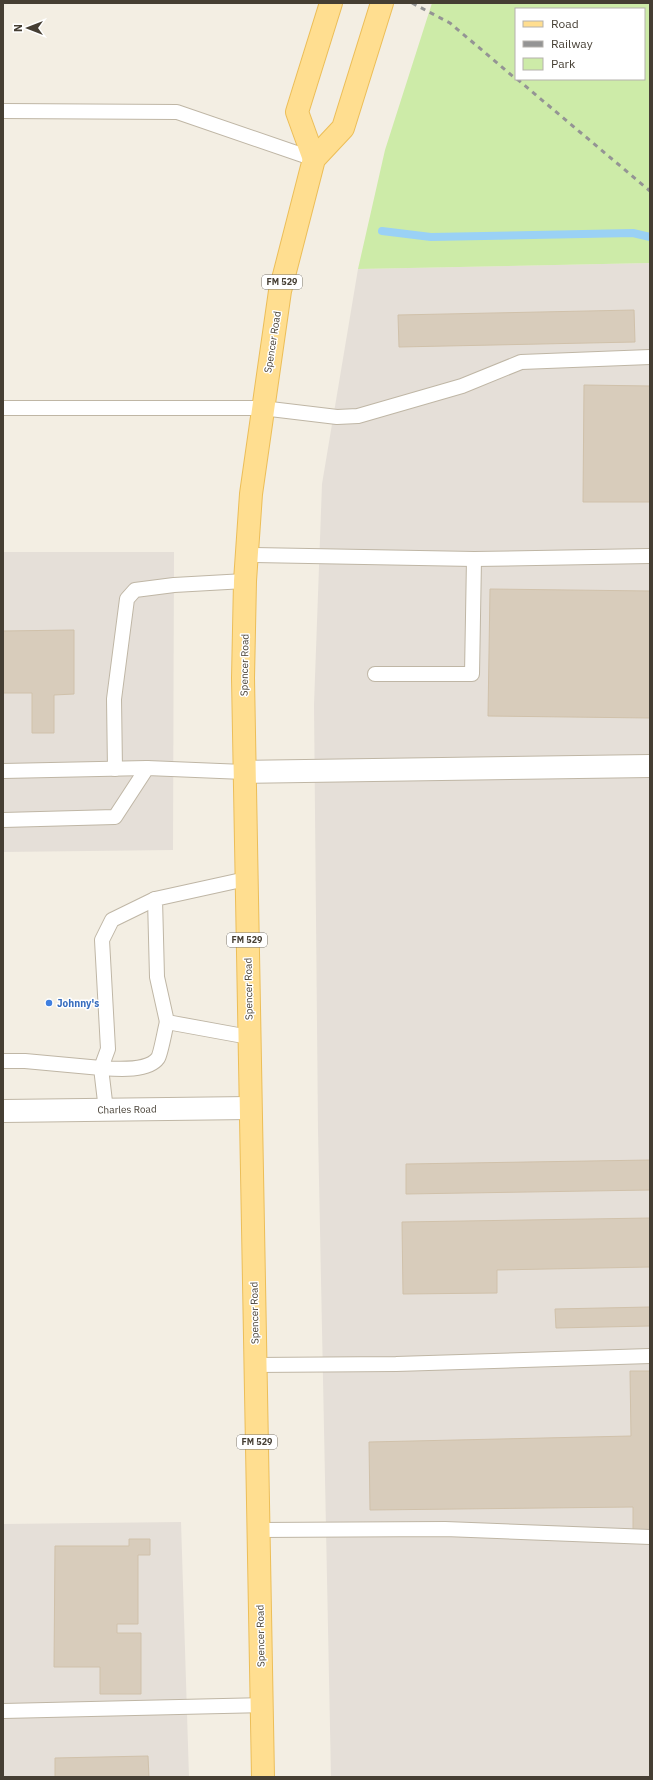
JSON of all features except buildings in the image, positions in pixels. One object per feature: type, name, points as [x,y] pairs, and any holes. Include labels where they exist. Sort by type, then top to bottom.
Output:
[{"type":"main road","points":[[314,159],[297,112],[331,3]]},
{"type":"main road","name":"Spencer Road","points":[[263,1777],[244,772],[243,678],[245,581],[251,494],[262,408],[280,291],[314,159],[343,128],[382,3]]},
{"type":"street","points":[[244,772],[650,766]]},
{"type":"street","name":"Charles Road","points":[[3,1111],[250,1108]]},
{"type":"lane","points":[[3,111],[177,112],[314,159]]},
{"type":"lane","points":[[3,408],[262,408],[337,417],[358,416],[462,386],[521,362],[650,357]]},
{"type":"lane","points":[[247,555],[474,559],[650,556]]},
{"type":"lane","points":[[375,674],[472,674],[474,559]]},
{"type":"lane","points":[[115,769],[114,699],[127,599],[135,590],[174,584],[245,581]]},
{"type":"lane","points":[[3,820],[115,817],[147,768]]},
{"type":"lane","points":[[3,771],[147,768],[244,772]]},
{"type":"lane","points":[[106,1110],[101,1068],[108,1049],[102,940],[112,920],[155,899],[246,879]]},
{"type":"lane","points":[[3,1061],[25,1061],[125,1069],[147,1066],[158,1058],[167,1022],[157,977],[155,899]]},
{"type":"lane","points":[[167,1022],[249,1037]]},
{"type":"lane","points":[[255,1365],[396,1364],[650,1356]]},
{"type":"lane","points":[[258,1530],[445,1529],[650,1537]]},
{"type":"lane","points":[[3,1711],[262,1705]]},
{"type":"shaded area","points":[[650,263],[650,1777],[331,1777],[318,1130],[314,705],[322,484],[358,269]]},
{"type":"shaded area","points":[[3,552],[174,552],[173,850],[3,852]]},
{"type":"shaded area","points":[[181,1522],[189,1777],[3,1777],[3,1524]]},
{"type":"green space","points":[[432,3],[650,3],[650,263],[358,269],[385,150]]},
{"type":"waterway","points":[[382,231],[431,237],[633,233],[650,237]]},
{"type":"railway","points":[[412,3],[450,23],[515,78]]},
{"type":"railway","points":[[518,80],[650,191]]},
{"type":"place","name":"Johnny's","points":[[49,1003]]}]
